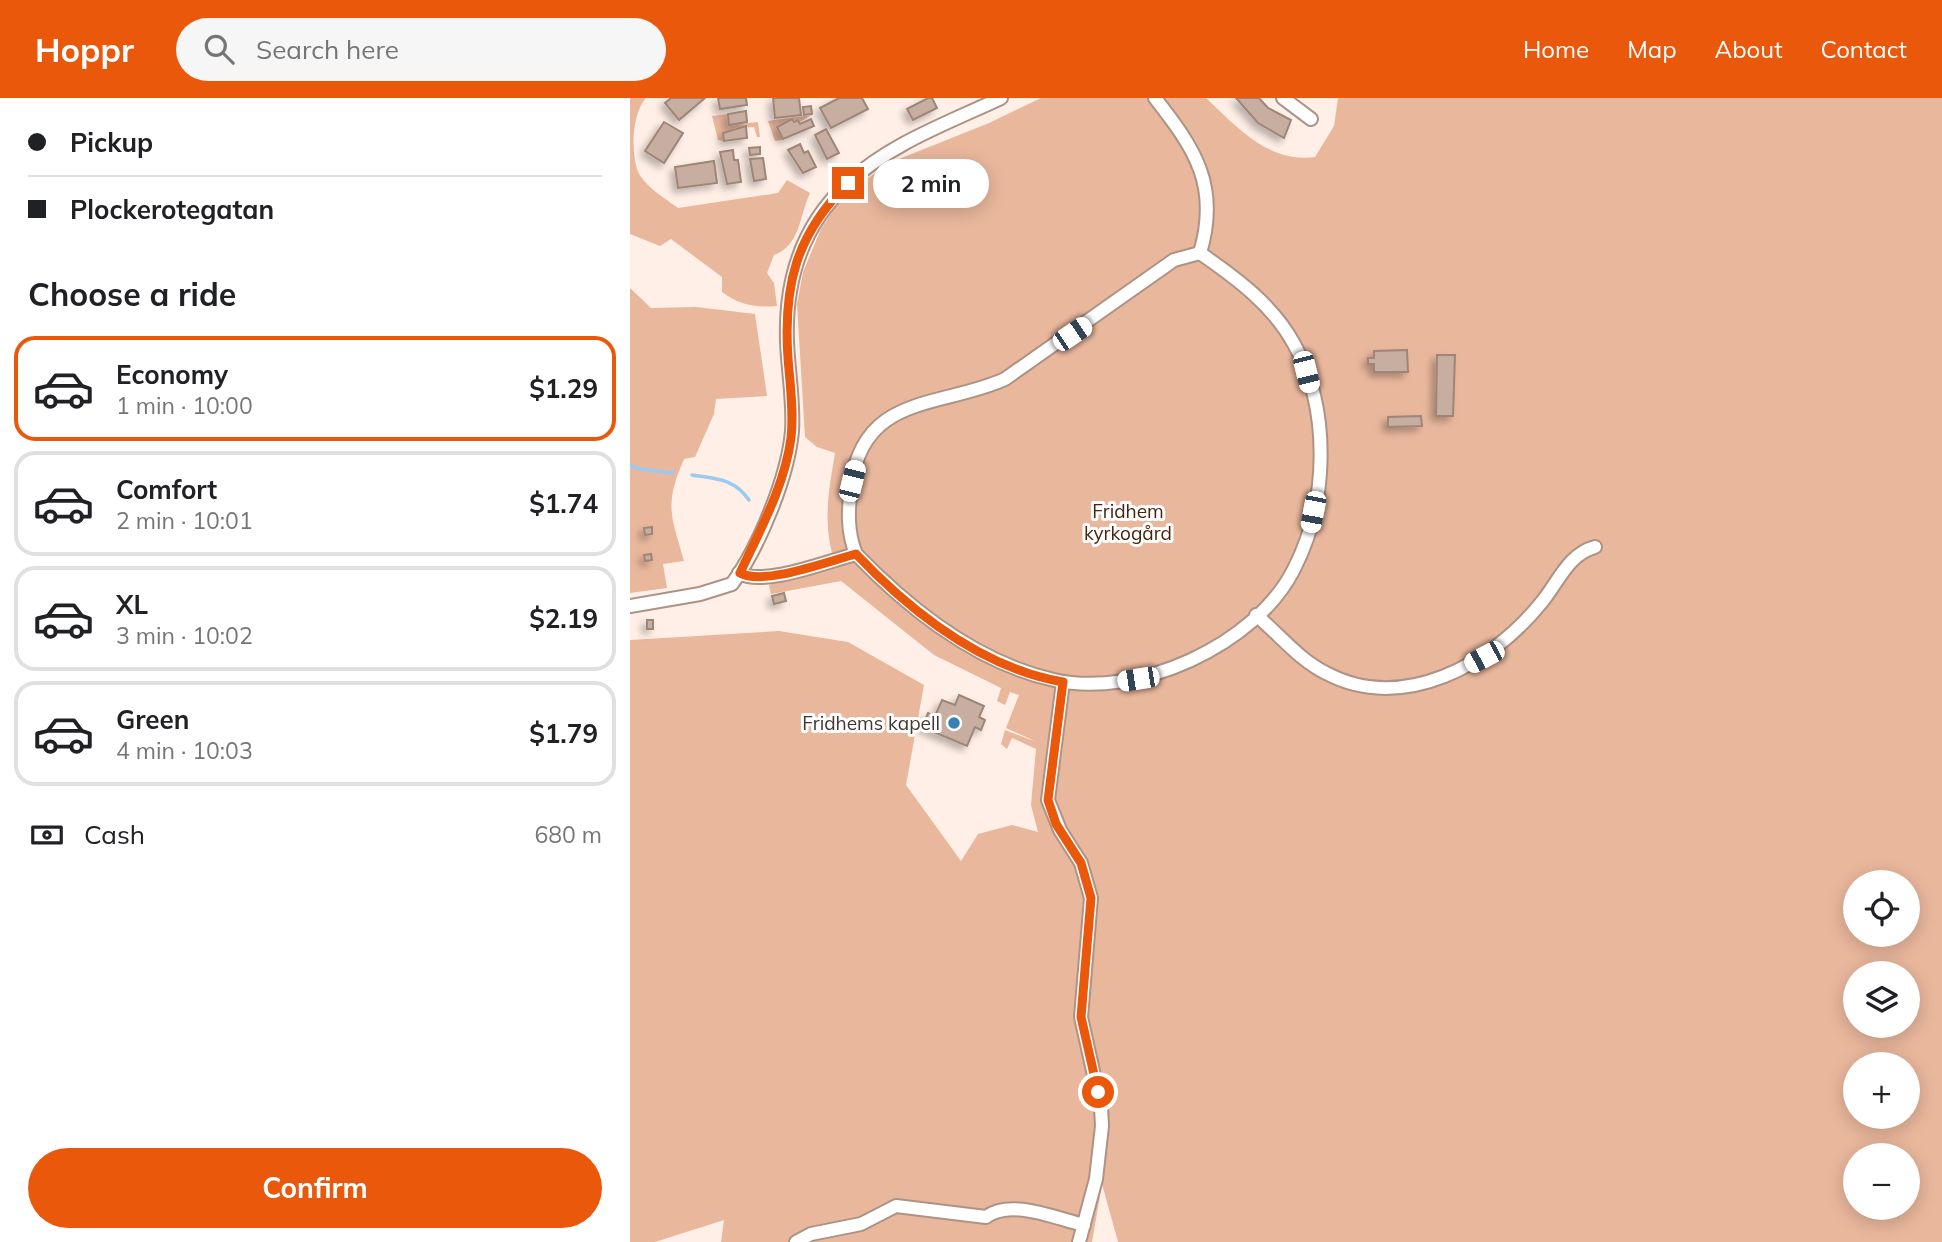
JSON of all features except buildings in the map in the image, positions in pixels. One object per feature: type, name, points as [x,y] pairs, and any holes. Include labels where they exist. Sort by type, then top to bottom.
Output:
[{"type":"street","points":[[736,578],[779,485],[790,442],[787,314],[790,284],[804,242],[830,201],[863,170],[896,150],[1001,98]]},
{"type":"street","points":[[1155,98],[1195,152],[1207,185],[1206,224],[1200,253]]},
{"type":"street","points":[[1283,98],[1311,119]]},
{"type":"street","points":[[1200,253],[1244,285],[1284,329],[1306,372],[1319,422],[1320,472],[1305,544],[1285,583],[1256,615],[1212,649],[1174,668],[1115,682],[1063,682],[1022,671],[939,627],[856,554],[851,542],[848,510],[854,470],[864,443],[890,417],[920,402],[980,391],[1005,380],[1115,304],[1163,267],[1174,260],[1200,253]]},
{"type":"street","points":[[1256,615],[1310,663],[1330,676],[1370,687],[1415,686],[1471,664],[1494,650],[1523,626],[1575,556],[1595,547]]},
{"type":"street","points":[[630,606],[699,594],[736,578],[765,577],[856,554]]},
{"type":"street","points":[[1063,682],[1048,800],[1056,824],[1081,863],[1091,898],[1081,1017],[1101,1107],[1102,1126],[1096,1179],[1079,1242]]},
{"type":"street","points":[[796,1242],[811,1234],[861,1224],[896,1206],[986,1217],[997,1211],[1017,1210],[1084,1225]]},
{"type":"green space","points":[[630,98],[646,98],[635,122],[634,152],[637,169],[649,186],[678,208],[778,193],[787,180],[810,193],[794,237],[783,250],[774,255],[767,273],[774,283],[777,306],[748,305],[728,296],[722,292],[722,277],[671,239],[660,246],[630,234]]},
{"type":"green space","name":"Fridhem kyrkogård","points":[[1041,98],[1206,98],[1242,131],[1268,149],[1283,155],[1315,157],[1334,126],[1338,98],[1942,98],[1942,1242],[1118,1242],[1102,1184],[1092,1242],[721,1242],[724,1220],[655,1242],[630,1242],[630,640],[779,631],[848,642],[924,685],[906,785],[961,861],[978,834],[1012,825],[1038,832],[1031,805],[1036,749],[1012,738],[1007,749],[1001,744],[1005,730],[1037,742],[1006,728],[1019,695],[1010,692],[1005,705],[997,701],[1001,688],[934,655],[841,581],[771,594],[769,585],[836,567],[828,524],[835,453],[817,447],[805,437],[797,304],[803,272],[821,229],[834,209],[854,188],[889,163],[989,123]]},
{"type":"green space","points":[[728,114],[730,125],[758,122],[760,137],[757,137],[754,127],[734,128],[734,132],[724,133],[724,141],[718,140],[712,116]]},
{"type":"green space","points":[[812,115],[800,122],[792,119],[777,126],[783,140],[775,141],[768,121]]},
{"type":"green space","points":[[630,288],[651,308],[696,307],[755,314],[767,396],[716,399],[714,414],[695,457],[684,459],[674,488],[673,521],[684,561],[663,564],[667,588],[630,593]]},
{"type":"waterway","points":[[630,465],[639,469],[673,473]]},
{"type":"waterway","points":[[692,475],[731,483],[749,500]]},
{"type":"place","name":"Fridhems kapell","points":[[954,723]]},
{"type":"route","points":[[848,183],[814,223],[797,256],[790,284],[787,314],[792,428],[790,442],[779,485],[740,573],[748,578],[765,577],[856,554],[939,627],[983,653],[1022,671],[1063,682],[1048,800],[1056,824],[1081,863],[1091,898],[1081,1017],[1098,1092]]}]
